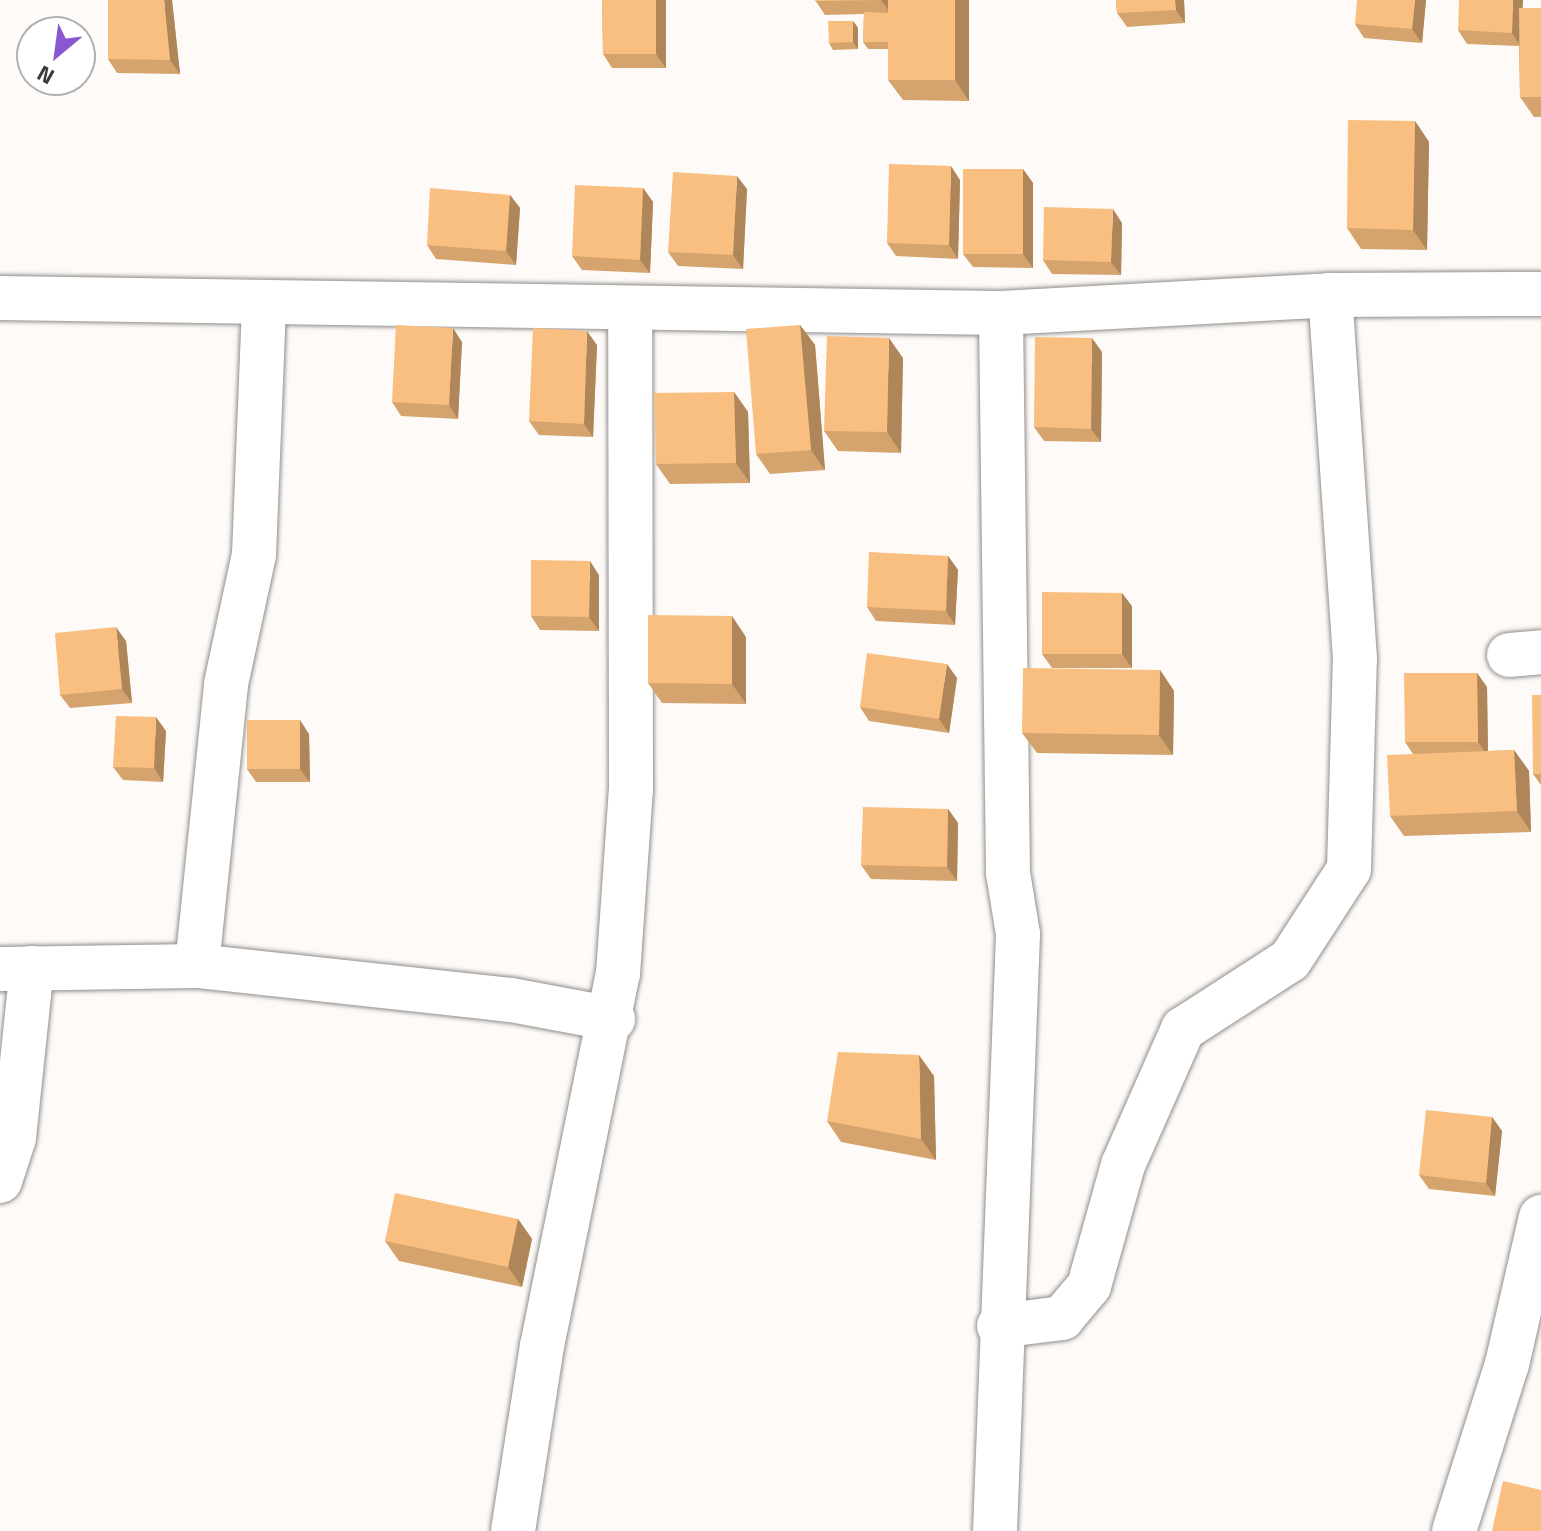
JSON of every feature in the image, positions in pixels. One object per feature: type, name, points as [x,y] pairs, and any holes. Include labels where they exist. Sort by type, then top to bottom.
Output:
[{"type":"street","points":[[0,298],[630,310],[1001,313],[1330,295],[1541,294]]},
{"type":"street","points":[[999,1326],[1062,1318],[1089,1286],[1123,1165],[1183,1029],[1290,960],[1349,869],[1355,659],[1330,295]]},
{"type":"street","points":[[197,966],[226,684],[254,555],[264,304]]},
{"type":"street","points":[[513,1531],[542,1346],[613,1019],[631,790],[630,310]]},
{"type":"street","points":[[995,1531],[999,1326],[1018,934],[1008,873],[1001,313]]},
{"type":"street","points":[[0,1181],[14,1138],[16,968],[197,966],[511,1000],[613,1019]]},
{"type":"street","points":[[1454,1531],[1507,1364],[1541,1217]]},
{"type":"building","points":[[108,0],[164,0],[170,60],[108,59]]},
{"type":"building","points":[[602,0],[656,0],[656,54],[603,54]]},
{"type":"building","points":[[888,0],[955,0],[955,80],[888,80]]},
{"type":"building","points":[[1116,0],[1175,0],[1176,10],[1117,13]]},
{"type":"building","points":[[1357,0],[1415,0],[1412,29],[1355,24]]},
{"type":"building","points":[[1459,0],[1513,0],[1512,33],[1458,30]]},
{"type":"building","points":[[1519,8],[1541,8],[1541,97],[1520,97]]},
{"type":"building","points":[[864,12],[888,13],[888,42],[863,42]]},
{"type":"building","points":[[828,21],[853,21],[853,42],[829,43]]},
{"type":"building","points":[[1348,120],[1415,121],[1413,230],[1347,228]]},
{"type":"building","points":[[889,164],[951,166],[949,245],[887,243]]},
{"type":"building","points":[[963,169],[1023,169],[1023,254],[963,254]]},
{"type":"building","points":[[673,172],[737,176],[733,255],[668,252]]},
{"type":"building","points":[[575,185],[643,188],[640,260],[572,256]]},
{"type":"building","points":[[430,188],[510,195],[506,251],[427,245]]},
{"type":"building","points":[[1044,207],[1113,209],[1111,262],[1043,260]]},
{"type":"building","points":[[396,325],[453,328],[449,405],[392,402]]},
{"type":"building","points":[[800,325],[811,450],[756,454],[746,329]]},
{"type":"building","points":[[533,328],[587,331],[584,424],[529,421]]},
{"type":"building","points":[[827,336],[889,338],[887,432],[824,431]]},
{"type":"building","points":[[1035,337],[1092,338],[1091,429],[1034,427]]},
{"type":"building","points":[[734,392],[736,463],[656,464],[654,393]]},
{"type":"building","points":[[869,552],[948,556],[946,611],[867,607]]},
{"type":"building","points":[[531,560],[590,561],[589,617],[531,616]]},
{"type":"building","points":[[1042,592],[1122,593],[1122,654],[1042,654]]},
{"type":"building","points":[[648,615],[732,616],[732,684],[648,683]]},
{"type":"building","points":[[116,627],[122,689],[60,695],[55,633]]},
{"type":"building","points":[[867,653],[947,664],[939,719],[860,707]]},
{"type":"building","points":[[1023,668],[1160,670],[1159,735],[1022,733]]},
{"type":"building","points":[[1404,673],[1477,673],[1478,742],[1405,742]]},
{"type":"building","points":[[1532,695],[1541,695],[1541,774],[1533,774]]},
{"type":"building","points":[[116,716],[156,717],[154,768],[113,767]]},
{"type":"building","points":[[247,720],[300,720],[300,769],[247,769]]},
{"type":"building","points":[[1514,750],[1517,811],[1390,816],[1387,755]]},
{"type":"building","points":[[863,807],[948,809],[947,867],[861,865]]},
{"type":"building","points":[[838,1052],[919,1055],[921,1139],[827,1121]]},
{"type":"building","points":[[1426,1110],[1492,1117],[1486,1183],[1419,1175]]},
{"type":"building","points":[[395,1193],[518,1219],[508,1267],[385,1241]]},
{"type":"building","points":[[1503,1481],[1541,1490],[1541,1531],[1492,1531]]}]
